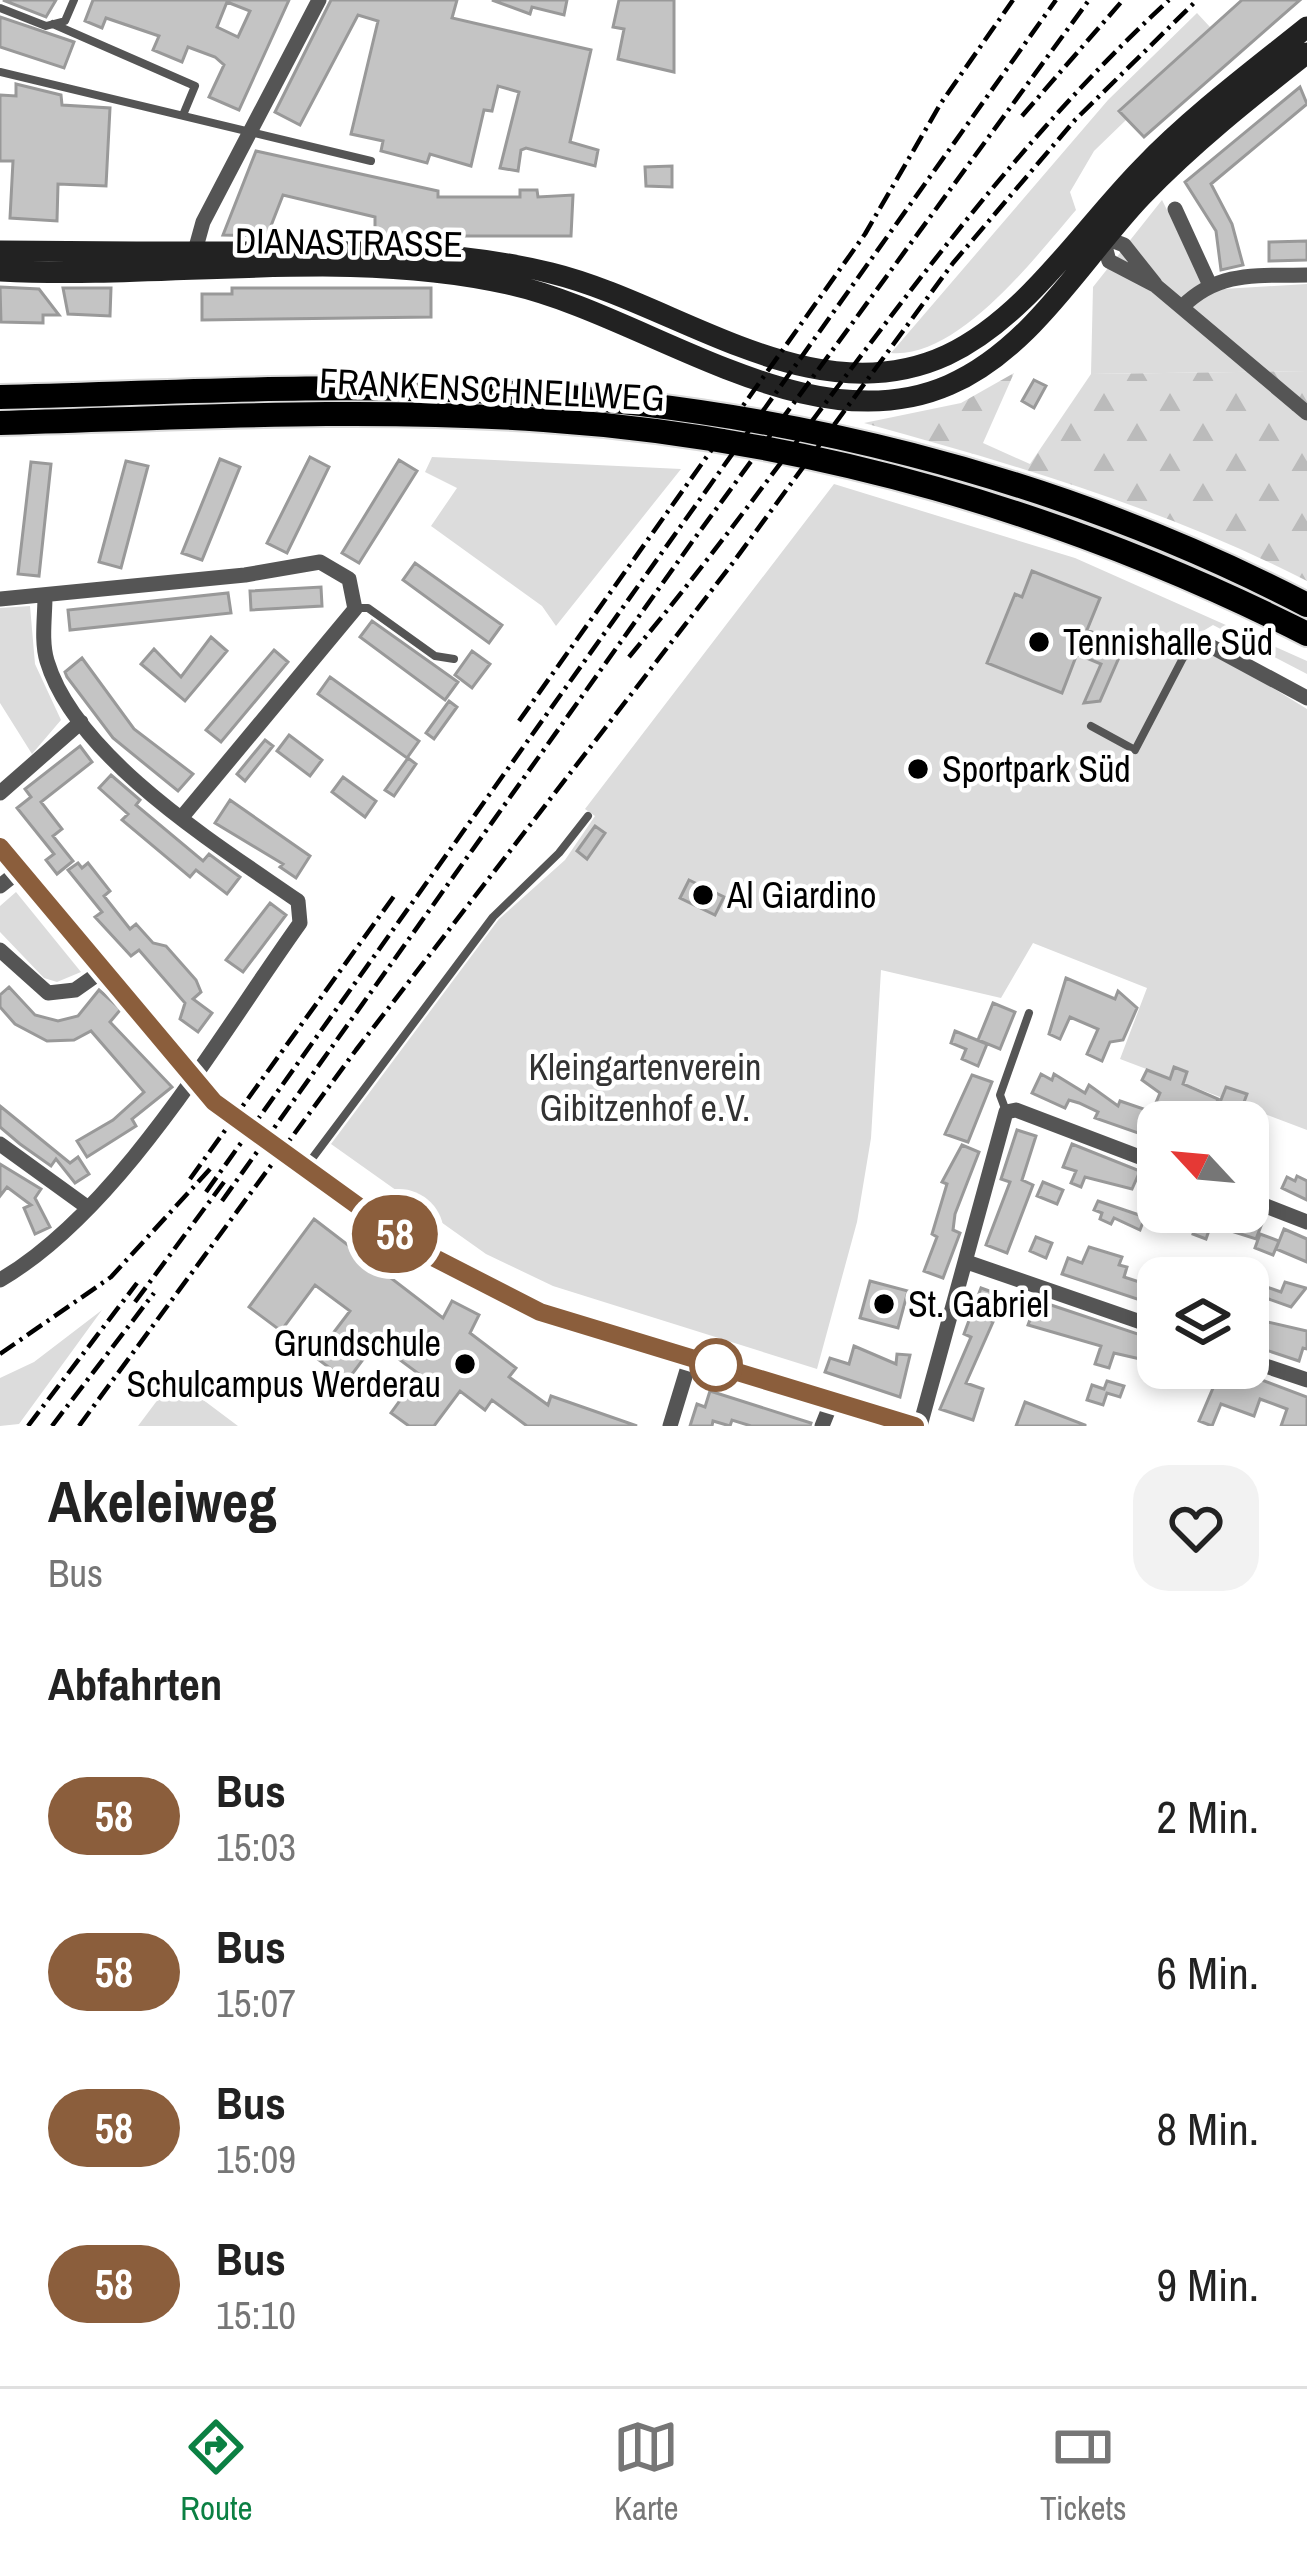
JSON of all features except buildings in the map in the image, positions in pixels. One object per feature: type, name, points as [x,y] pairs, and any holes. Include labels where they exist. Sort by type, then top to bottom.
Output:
[{"type":"highway","name":"FRANKENSCHNELLWEG","points":[[0,398],[420,389],[686,410],[834,436],[1023,488],[1145,532],[1307,605]]},
{"type":"highway","name":"FRANKENSCHNELLWEG","points":[[0,423],[452,416],[703,438],[821,460],[1007,510],[1143,559],[1307,634]]},
{"type":"main road","points":[[1095,232],[1188,124],[1307,27]]},
{"type":"main road","points":[[1095,232],[1307,52]]},
{"type":"main road","name":"DIANASTRASSE","points":[[0,272],[384,252],[493,261],[602,287],[809,368],[861,374],[908,368],[946,355],[992,326],[1095,232]]},
{"type":"main road","name":"DIANASTRASSE","points":[[0,251],[379,268],[500,282],[610,316],[751,378],[800,392],[873,402],[943,388],[984,365],[1018,335],[1095,232]]},
{"type":"street","points":[[193,262],[202,222],[319,0]]},
{"type":"street","points":[[1175,209],[1209,283]]},
{"type":"street","points":[[1095,232],[1124,245],[1155,285],[1307,413]]},
{"type":"street","points":[[1183,307],[1209,283],[1227,277],[1307,275]]},
{"type":"street","points":[[0,598],[320,562],[349,579],[355,609],[182,817]]},
{"type":"street","points":[[0,1280],[32,1262],[87,1207],[191,1076],[300,923],[300,903],[182,817],[81,722],[47,660],[45,596]]},
{"type":"street","points":[[1203,642],[1307,698]]},
{"type":"street","points":[[0,794],[81,722]]},
{"type":"street","points":[[0,848],[214,1102]]},
{"type":"street","points":[[0,886],[19,871]]},
{"type":"street","points":[[2,958],[48,993],[75,990],[102,971]]},
{"type":"street","points":[[288,1156],[419,1250],[507,1297],[917,1426],[1006,1112],[1016,1110],[1137,1157]]},
{"type":"street","points":[[0,1144],[87,1207]]},
{"type":"street","points":[[1269,1207],[1307,1222]]},
{"type":"street","points":[[967,1262],[1137,1321]]},
{"type":"street","points":[[670,1426],[692,1357]]},
{"type":"street","points":[[1269,1367],[1307,1380]]},
{"type":"street","points":[[822,1426],[832,1401]]},
{"type":"lane","points":[[53,24],[65,21],[74,0]]},
{"type":"lane","points":[[0,8],[53,24],[195,86],[183,115]]},
{"type":"lane","points":[[0,72],[370,161]]},
{"type":"lane","points":[[355,609],[368,608],[435,656],[454,658]]},
{"type":"lane","points":[[1091,726],[1135,750],[1183,658],[1203,642]]},
{"type":"lane","points":[[304,1168],[493,916],[560,853],[588,816]]},
{"type":"lane","points":[[1006,1112],[1000,1096],[1029,1013]]},
{"type":"green space","points":[[1197,13],[1210,27],[1120,111],[1127,119],[1094,151],[1070,192],[1076,210],[1018,277],[969,323],[943,340],[891,353],[1108,100]]},
{"type":"green space","points":[[1162,200],[1207,290],[1307,284],[1307,371],[1091,374],[1093,287]]},
{"type":"green space","points":[[1307,371],[1307,581],[1145,510],[864,423],[961,403],[1014,373],[983,443],[1030,464],[1091,374]]},
{"type":"green space","points":[[828,444],[1064,510],[1239,581],[1307,615],[1307,626],[822,452]]},
{"type":"green space","points":[[432,457],[681,469],[556,626],[542,606],[431,526],[457,488],[425,472]]},
{"type":"green space","name":"Kleingartenverein Gibitzenhof e.V.","points":[[834,484],[1075,558],[1307,661],[1307,674],[1213,625],[1188,640],[1198,650],[1208,648],[1307,709],[1307,1130],[1269,1116],[1269,1101],[1231,1101],[1120,1059],[1147,988],[1033,943],[1001,998],[881,970],[871,1138],[857,1222],[817,1369],[553,1286],[486,1254],[331,1144],[499,919],[565,860],[595,816],[585,809]]},
{"type":"green space","points":[[30,606],[35,664],[61,720],[32,754],[0,703],[0,608]]},
{"type":"green space","points":[[16,892],[81,972],[57,982],[44,978],[0,932],[0,906]]},
{"type":"green space","points":[[102,1310],[19,1424],[0,1426],[0,1378],[34,1362]]},
{"type":"green space","points":[[174,1378],[238,1426],[138,1426]]},
{"type":"tunnel","points":[[214,1102],[288,1156]]},
{"type":"railway","points":[[519,721],[865,234],[941,103],[1013,0]]},
{"type":"railway","points":[[206,1192],[1056,0]]},
{"type":"railway","points":[[222,1201],[692,542],[1089,0]]},
{"type":"railway","points":[[1022,116],[1123,0]]},
{"type":"railway","points":[[629,657],[953,236],[1093,75],[1169,0]]},
{"type":"railway","points":[[79,1426],[356,1050],[732,564],[953,263],[1075,120],[1197,0]]},
{"type":"railway","points":[[190,1179],[397,892]]},
{"type":"railway","points":[[0,1354],[111,1277],[210,1169]]},
{"type":"railway","points":[[135,1302],[224,1182]]},
{"type":"railway","points":[[28,1426],[137,1283]]},
{"type":"railway","points":[[52,1426],[154,1293]]},
{"type":"bus line","name":"58","points":[[0,847],[214,1102],[419,1250],[540,1312],[915,1426]]},
{"type":"place","name":"Tennishalle Süd","points":[[1039,642]]},
{"type":"place","name":"Sportpark Süd","points":[[918,769]]},
{"type":"place","name":"Al Giardino","points":[[703,895]]},
{"type":"place","name":"St. Gabriel","points":[[884,1304]]},
{"type":"place","name":"Grundschule Schulcampus Werderau","points":[[465,1364]]}]
